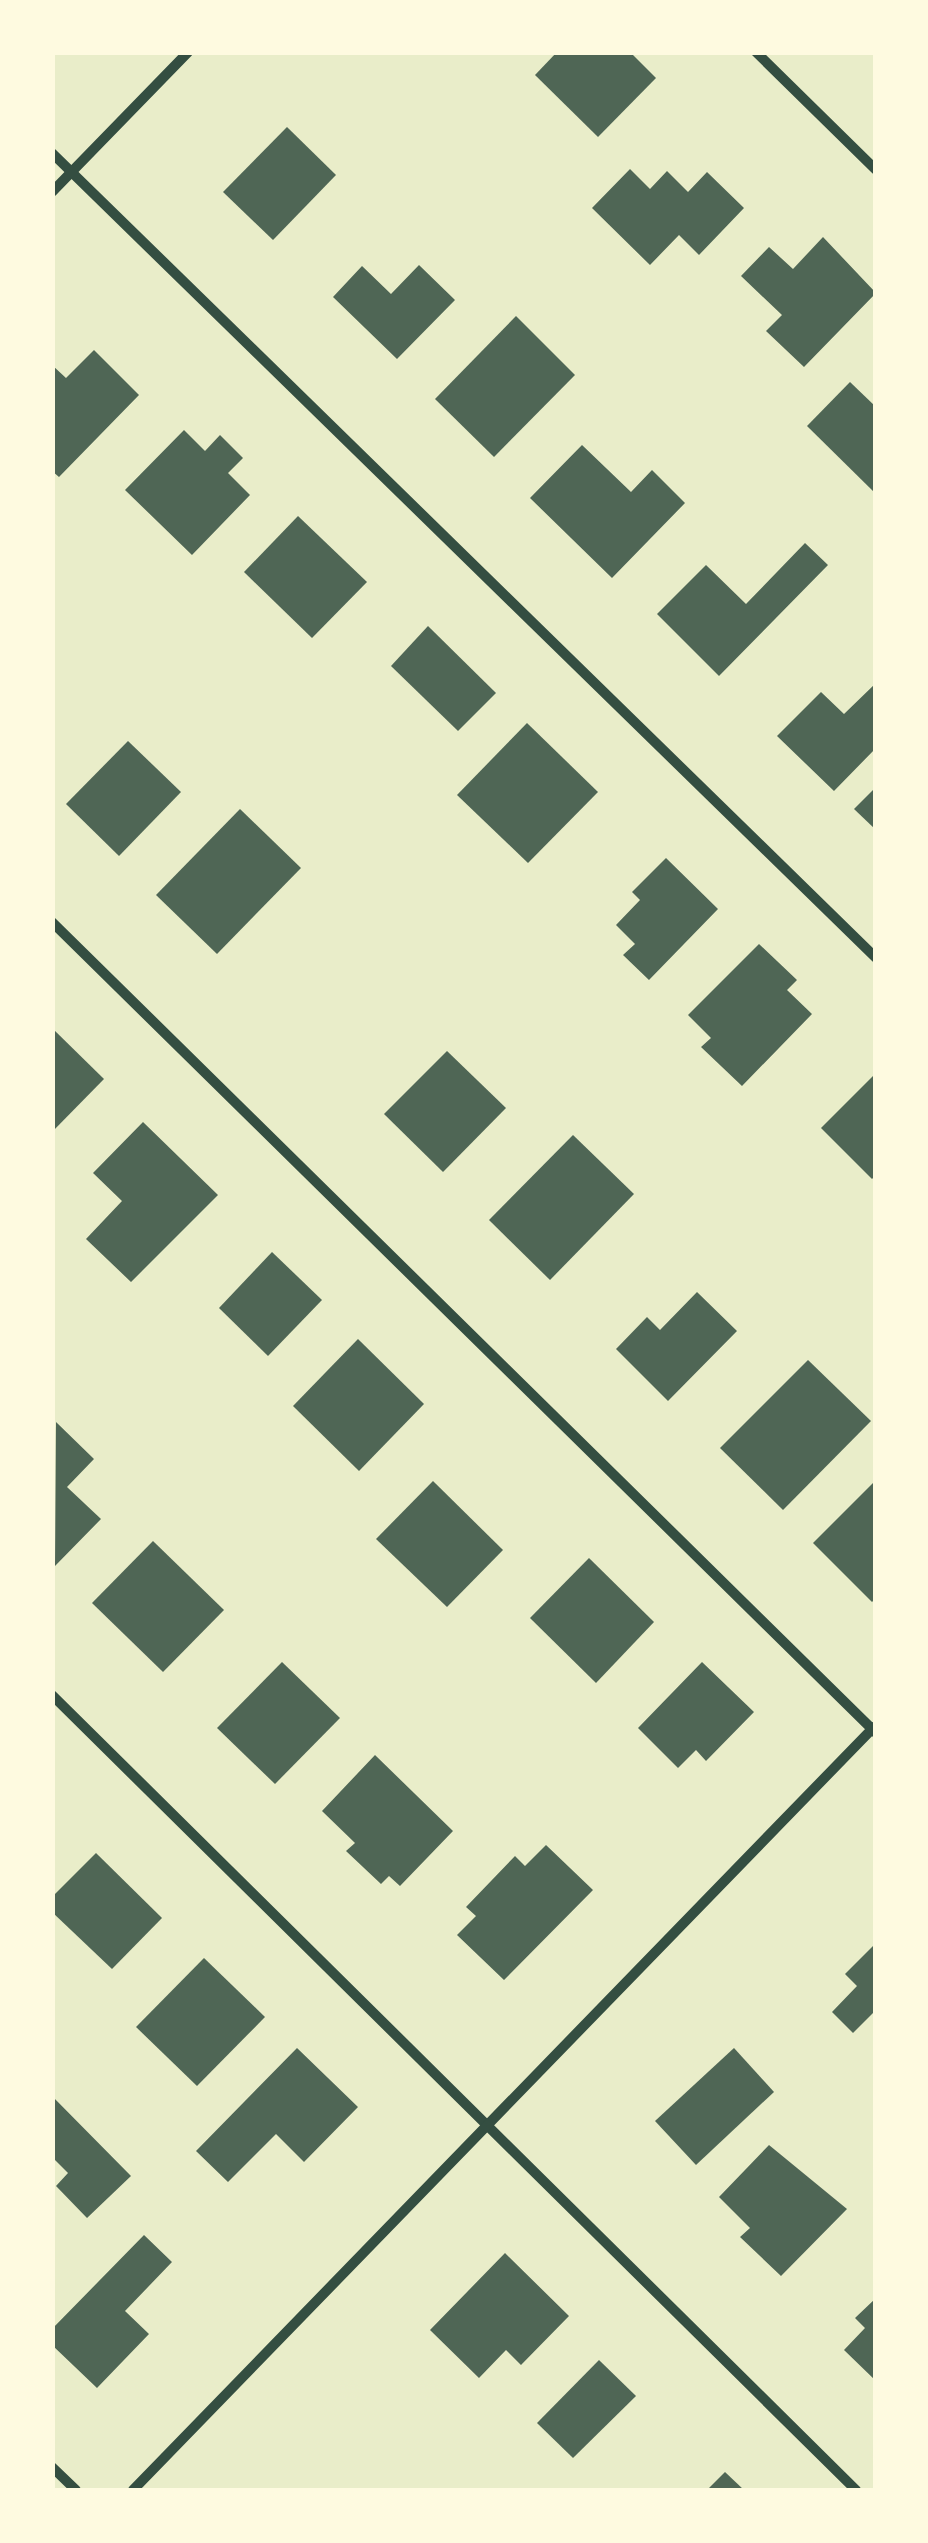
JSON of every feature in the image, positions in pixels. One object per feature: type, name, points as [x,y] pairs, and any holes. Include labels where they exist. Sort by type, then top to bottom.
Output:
[{"type":"street","points":[[52,192],[188,52]]},
{"type":"street","points":[[756,52],[876,170]]},
{"type":"street","points":[[52,154],[876,958]]},
{"type":"street","points":[[52,922],[874,1729],[488,2120],[133,2490]]},
{"type":"street","points":[[52,1694],[488,2120],[856,2490]]},
{"type":"street","points":[[52,2468],[76,2490]]},
{"type":"building","points":[[557,52],[630,52],[656,78],[598,137],[535,75]]},
{"type":"building","points":[[287,127],[336,175],[273,240],[223,192]]},
{"type":"building","points":[[630,169],[650,189],[667,171],[688,192],[707,172],[744,208],[699,255],[679,235],[650,265],[592,208]]},
{"type":"building","points":[[823,237],[876,293],[804,367],[766,331],[782,315],[741,276],[769,247],[793,269]]},
{"type":"building","points":[[419,265],[455,300],[397,359],[333,297],[362,266],[391,294]]},
{"type":"building","points":[[516,316],[575,375],[494,457],[435,399]]},
{"type":"building","points":[[94,350],[139,395],[59,477],[52,471],[52,365],[66,378]]},
{"type":"building","points":[[850,382],[876,407],[876,494],[807,426]]},
{"type":"building","points":[[184,430],[205,451],[220,435],[243,458],[228,473],[250,495],[192,555],[125,490]]},
{"type":"building","points":[[582,445],[631,492],[652,470],[685,503],[612,578],[530,498]]},
{"type":"building","points":[[298,516],[367,582],[312,638],[244,572]]},
{"type":"building","points":[[805,543],[828,565],[719,676],[657,614],[706,565],[746,604]]},
{"type":"building","points":[[428,626],[496,693],[458,731],[391,666]]},
{"type":"building","points":[[876,683],[876,748],[834,791],[777,736],[821,692],[844,714]]},
{"type":"building","points":[[527,723],[598,792],[528,863],[457,795]]},
{"type":"building","points":[[128,741],[181,792],[119,856],[66,804]]},
{"type":"building","points":[[876,787],[876,830],[854,809]]},
{"type":"building","points":[[240,809],[301,868],[217,954],[156,895]]},
{"type":"building","points":[[666,858],[718,909],[649,980],[623,955],[635,944],[616,925],[640,900],[632,892]]},
{"type":"building","points":[[759,944],[797,980],[787,990],[812,1014],[742,1086],[701,1047],[711,1038],[688,1015]]},
{"type":"building","points":[[52,1028],[104,1079],[52,1132]]},
{"type":"building","points":[[447,1051],[506,1108],[443,1172],[384,1114]]},
{"type":"building","points":[[876,1073],[876,1175],[872,1179],[821,1128]]},
{"type":"building","points":[[143,1122],[218,1195],[131,1282],[86,1239],[122,1201],[93,1173]]},
{"type":"building","points":[[573,1135],[634,1194],[550,1280],[489,1220]]},
{"type":"building","points":[[272,1252],[322,1300],[268,1356],[219,1308]]},
{"type":"building","points":[[697,1292],[737,1331],[668,1401],[616,1349],[647,1317],[660,1330]]},
{"type":"building","points":[[358,1339],[424,1404],[359,1471],[293,1406]]},
{"type":"building","points":[[808,1360],[871,1421],[783,1510],[720,1448]]},
{"type":"building","points":[[56,1422],[94,1459],[67,1487],[101,1519],[55,1566]]},
{"type":"building","points":[[876,1480],[876,1598],[872,1602],[813,1543]]},
{"type":"building","points":[[433,1481],[503,1550],[447,1607],[376,1539]]},
{"type":"building","points":[[153,1541],[224,1610],[163,1672],[92,1603]]},
{"type":"building","points":[[589,1558],[654,1622],[596,1683],[530,1618]]},
{"type":"building","points":[[282,1662],[340,1718],[275,1784],[217,1728]]},
{"type":"building","points":[[702,1662],[754,1712],[706,1761],[696,1750],[678,1768],[638,1728]]},
{"type":"building","points":[[375,1755],[453,1831],[400,1886],[389,1876],[381,1884],[346,1851],[355,1843],[322,1811]]},
{"type":"building","points":[[546,1845],[593,1890],[504,1980],[457,1935],[476,1916],[466,1907],[515,1856],[525,1866]]},
{"type":"building","points":[[96,1853],[162,1918],[112,1969],[52,1912],[52,1897]]},
{"type":"building","points":[[876,1943],[876,2010],[853,2033],[832,2012],[857,1986],[845,1974]]},
{"type":"building","points":[[204,1958],[265,2017],[197,2086],[136,2027]]},
{"type":"building","points":[[297,2048],[358,2107],[304,2162],[276,2134],[228,2182],[196,2151]]},
{"type":"building","points":[[734,2048],[774,2092],[696,2165],[655,2121]]},
{"type":"building","points":[[52,2096],[131,2176],[87,2218],[56,2186],[68,2173],[52,2157]]},
{"type":"building","points":[[769,2145],[847,2209],[781,2276],[740,2237],[750,2228],[719,2197]]},
{"type":"building","points":[[144,2235],[172,2262],[125,2311],[149,2334],[97,2388],[52,2345],[52,2329]]},
{"type":"building","points":[[505,2253],[569,2316],[521,2365],[506,2350],[479,2378],[430,2330]]},
{"type":"building","points":[[876,2298],[876,2381],[844,2350],[865,2328],[855,2318]]},
{"type":"building","points":[[599,2360],[636,2396],[573,2458],[537,2423]]},
{"type":"building","points":[[725,2472],[744,2490],[707,2490]]}]
